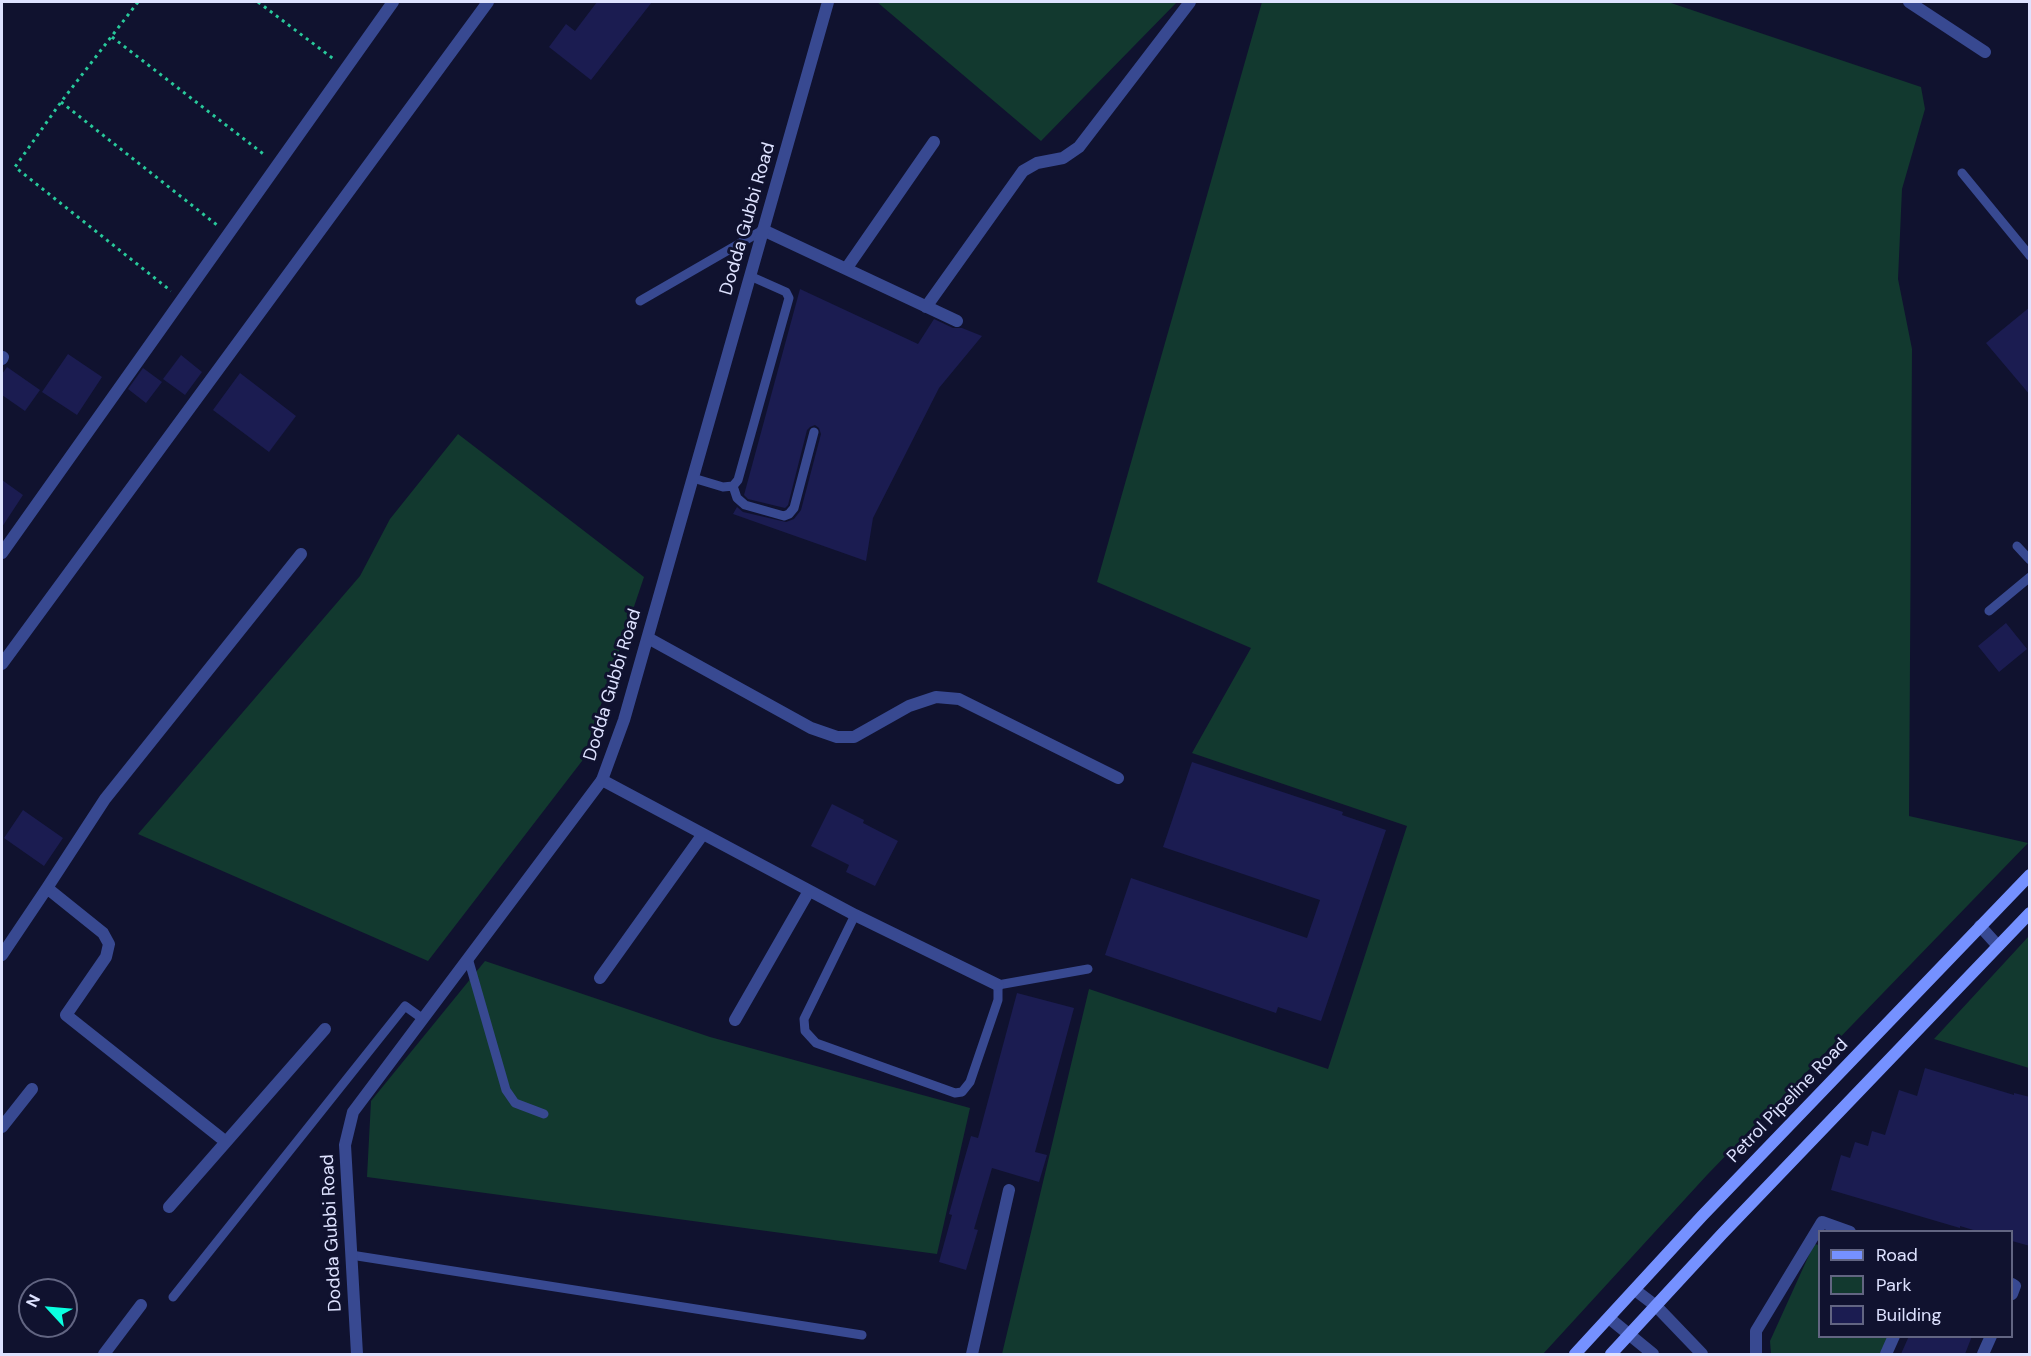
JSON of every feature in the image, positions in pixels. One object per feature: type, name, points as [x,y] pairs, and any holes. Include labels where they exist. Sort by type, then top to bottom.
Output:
[{"type":"main road","name":"Petrol Pipeline Road","points":[[1575,1354],[1711,1207],[2030,875]]},
{"type":"main road","points":[[1611,1354],[1730,1225],[2030,914]]},
{"type":"street","points":[[2,552],[393,2]]},
{"type":"street","points":[[2,664],[488,2]]},
{"type":"street","name":"Dodda Gubbi Road","points":[[357,1354],[345,1144],[353,1112],[602,780],[624,720],[648,638],[828,2]]},
{"type":"street","points":[[926,307],[1023,171],[1037,163],[1063,158],[1079,147],[1190,2]]},
{"type":"street","points":[[1909,2],[1985,52]]},
{"type":"street","points":[[846,269],[933,142]]},
{"type":"street","points":[[763,230],[957,321]]},
{"type":"street","points":[[2,955],[105,799],[302,554]]},
{"type":"street","points":[[648,638],[811,728],[837,737],[855,737],[909,706],[936,697],[959,699],[1118,778]]},
{"type":"street","points":[[602,780],[855,915],[998,985]]},
{"type":"street","points":[[600,978],[702,834]]},
{"type":"street","points":[[47,888],[103,933],[108,944],[106,957],[66,1015],[226,1142]]},
{"type":"street","points":[[735,1020],[809,891]]},
{"type":"street","points":[[1980,926],[1998,946]]},
{"type":"street","points":[[169,1207],[325,1029]]},
{"type":"street","points":[[2,1127],[32,1089]]},
{"type":"street","points":[[972,1354],[1009,1190]]},
{"type":"street","points":[[1756,1354],[1756,1331],[1822,1222],[1844,1230]]},
{"type":"street","points":[[1635,1290],[1656,1306],[1702,1354]]},
{"type":"street","points":[[104,1354],[141,1305]]},
{"type":"street","points":[[1609,1318],[1653,1354]]},
{"type":"street","points":[[1886,1354],[1893,1338]]},
{"type":"street","points":[[1983,1354],[1990,1338]]},
{"type":"lane","points":[[1962,173],[2030,256]]},
{"type":"lane","points":[[640,301],[763,230]]},
{"type":"lane","points":[[693,478],[723,487],[733,486],[738,480],[789,298],[786,292],[750,276]]},
{"type":"lane","points":[[733,486],[737,498],[745,505],[784,516],[789,514],[794,508],[814,432]]},
{"type":"lane","points":[[2017,546],[2030,560]]},
{"type":"lane","points":[[1989,611],[2030,577]]},
{"type":"lane","points":[[855,915],[804,1019],[805,1031],[816,1043],[955,1094],[962,1092],[970,1082],[998,1000],[998,985],[1088,969]]},
{"type":"lane","points":[[468,958],[506,1090],[515,1103],[544,1114]]},
{"type":"lane","points":[[173,1297],[405,1006],[423,1019]]},
{"type":"lane","points":[[351,1255],[862,1335]]},
{"type":"path","points":[[138,2],[61,102],[15,167],[182,299]]},
{"type":"path","points":[[258,2],[346,68]]},
{"type":"path","points":[[112,37],[277,165]]},
{"type":"path","points":[[61,102],[228,234]]},
{"type":"green space","points":[[877,2],[1177,2],[1041,141]]},
{"type":"green space","points":[[1262,2],[1668,2],[1921,87],[1925,109],[1902,189],[1898,279],[1912,349],[1909,816],[2028,843],[1707,1175],[1543,1354],[1002,1354],[1089,989],[1328,1069],[1407,826],[1192,753],[1251,648],[1097,582]]},
{"type":"green space","points":[[458,434],[644,577],[582,761],[428,961],[138,834],[360,576],[390,519]]},
{"type":"green space","points":[[2029,936],[2029,1068],[1934,1039]]},
{"type":"green space","points":[[485,961],[710,1037],[970,1108],[937,1254],[367,1177],[371,1101]]},
{"type":"green space","points":[[1814,1244],[1818,1245],[1818,1338],[1890,1338],[1882,1354],[1771,1354],[1770,1341]]},
{"type":"building","points":[[597,2],[652,2],[591,80],[549,47],[566,24],[575,31]]},
{"type":"building","points":[[800,289],[918,344],[934,319],[953,328],[962,328],[982,336],[939,388],[873,518],[866,561],[733,514],[737,507],[743,512],[786,522],[794,519],[801,510],[821,434],[815,425],[807,430],[788,505],[785,508],[748,499],[744,495]]},
{"type":"building","points":[[2030,307],[2030,395],[1986,343]]},
{"type":"building","points":[[68,354],[102,377],[77,415],[42,392]]},
{"type":"building","points":[[181,355],[202,372],[185,395],[163,379]]},
{"type":"building","points":[[7,367],[40,390],[25,411],[2,395],[2,374]]},
{"type":"building","points":[[143,368],[162,382],[146,403],[128,389]]},
{"type":"building","points":[[240,373],[296,416],[269,452],[213,410]]},
{"type":"building","points":[[2,480],[23,495],[2,527]]},
{"type":"building","points":[[2006,623],[2027,649],[1999,672],[1978,646]]},
{"type":"building","points":[[1192,762],[1343,812],[1342,815],[1386,830],[1321,1021],[1278,1007],[1276,1013],[1105,955],[1131,878],[1307,938],[1320,900],[1163,847]]},
{"type":"building","points":[[832,804],[898,841],[875,886],[846,872],[849,865],[811,846]]},
{"type":"building","points":[[23,810],[63,838],[44,866],[4,838]]},
{"type":"building","points":[[1017,993],[1074,1008],[1035,1152],[1047,1155],[1039,1182],[992,1168],[974,1229],[978,1230],[966,1270],[939,1262],[952,1215],[949,1214],[971,1136],[978,1138]]},
{"type":"building","points":[[1925,1068],[2014,1095],[2014,1093],[2030,1097],[2030,1246],[2013,1241],[2013,1230],[1973,1230],[1960,1226],[1960,1228],[1831,1190],[1841,1155],[1850,1158],[1855,1142],[1868,1146],[1872,1131],[1885,1135],[1899,1090],[1917,1096]]},
{"type":"building","points":[[1908,1338],[1971,1338],[1965,1354],[1901,1354]]}]
